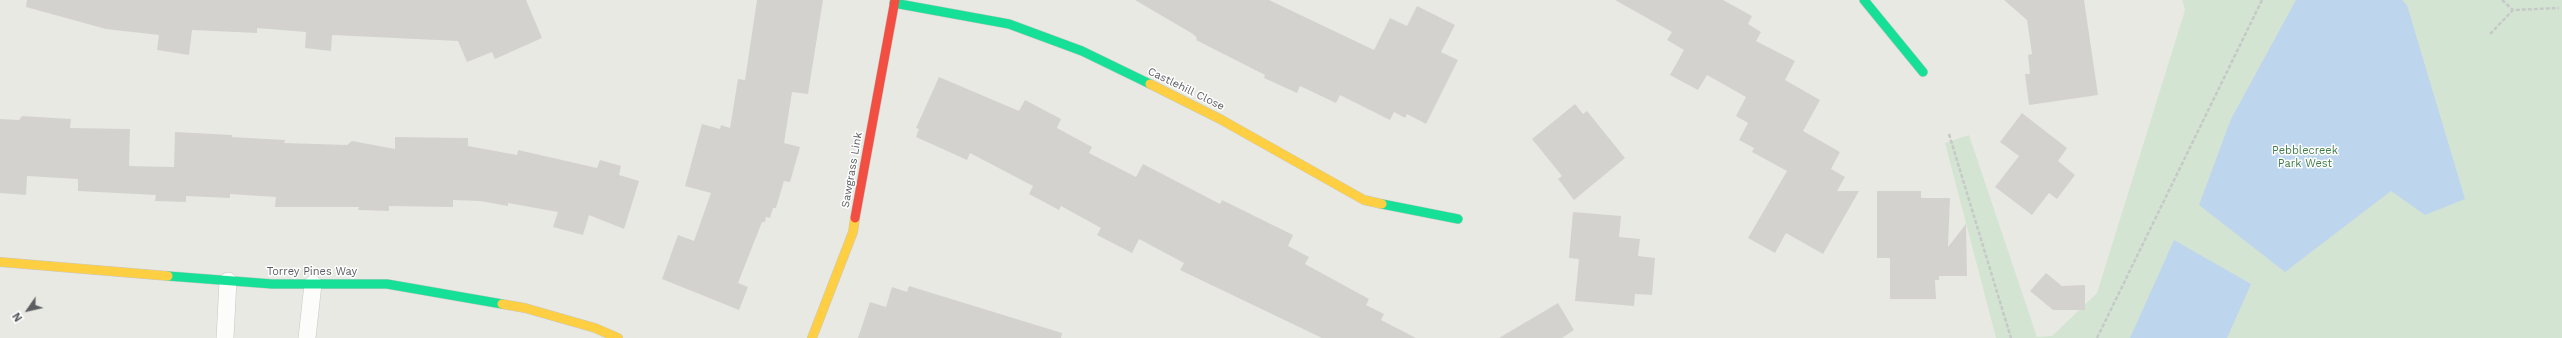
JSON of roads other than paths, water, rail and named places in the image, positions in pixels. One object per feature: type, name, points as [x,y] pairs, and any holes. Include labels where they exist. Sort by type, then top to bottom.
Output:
[{"type":"street","points":[[1864,0],[1923,72]]},
{"type":"street","name":"Castlehill Close","points":[[895,2],[1009,24],[1074,48],[1220,119],[1364,200],[1458,219]]},
{"type":"street","name":"Sawgrass Link","points":[[812,338],[853,232],[895,2]]},
{"type":"street","name":"Torrey Pines Way","points":[[0,262],[228,281],[313,284],[387,284],[517,307],[595,328],[618,338]]},
{"type":"lane","points":[[225,338],[228,281]]},
{"type":"lane","points":[[307,338],[313,284]]},
{"type":"water","points":[[2296,0],[2402,0],[2407,5],[2465,199],[2425,215],[2391,191],[2285,272],[2199,205],[2231,119]]},
{"type":"water","points":[[2174,240],[2251,284],[2227,338],[2130,338]]},
{"type":"park label","name":"Pebblecreek Park West","points":[[2305,157]]}]
